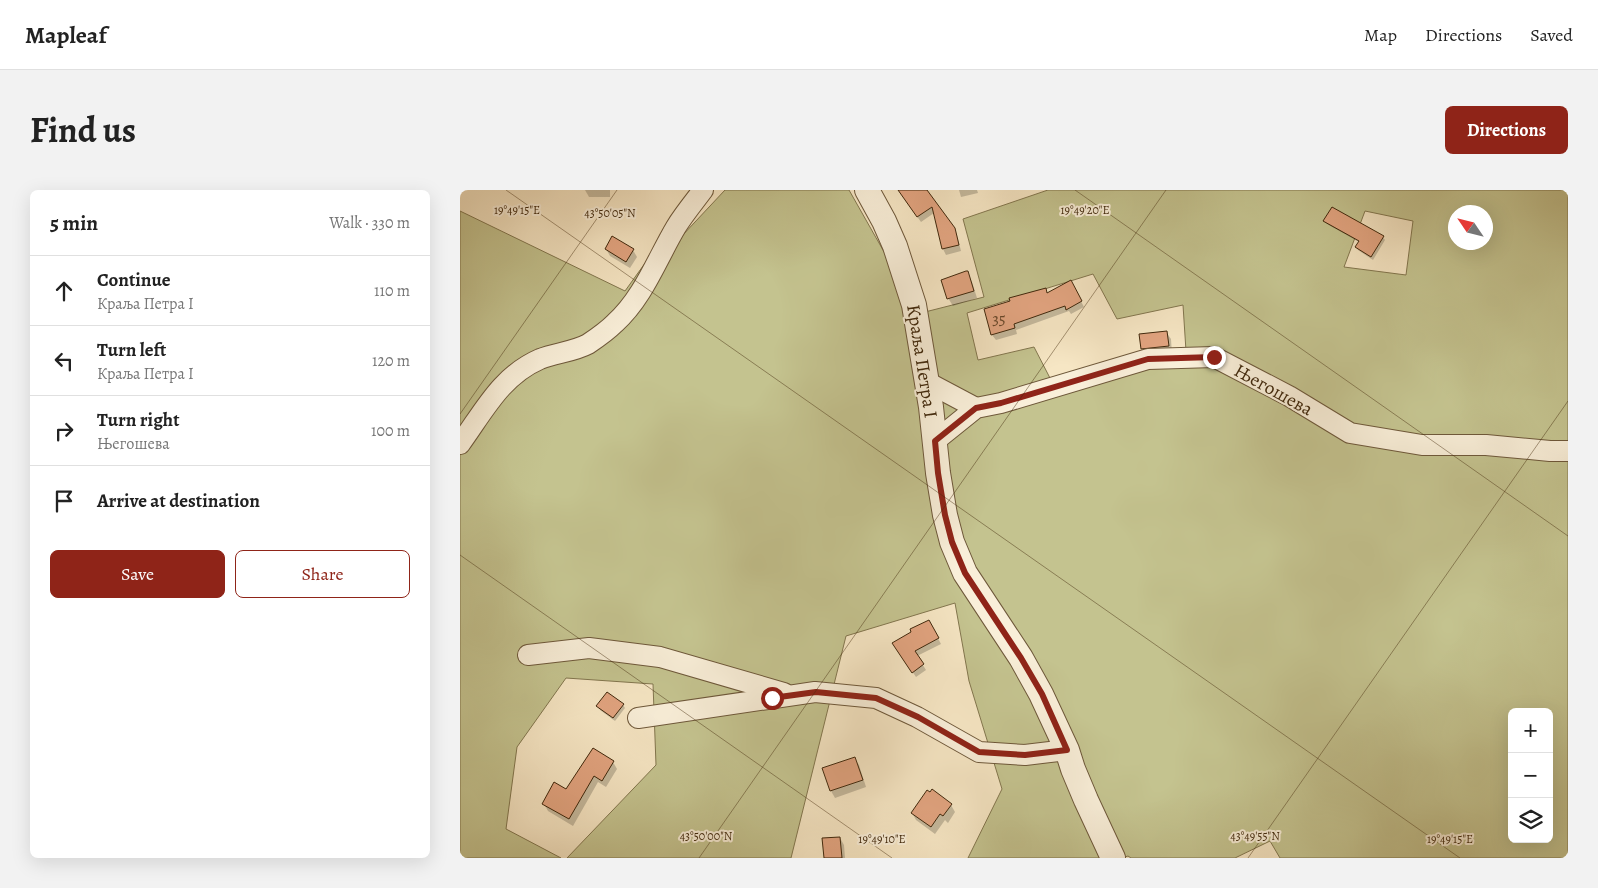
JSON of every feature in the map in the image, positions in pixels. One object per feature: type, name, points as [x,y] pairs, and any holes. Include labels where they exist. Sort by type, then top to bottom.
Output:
[{"type":"street","points":[[460,444],[483,409],[502,386],[521,370],[540,359],[586,345],[617,322],[638,294],[677,226],[703,190]]},
{"type":"street","name":"Краља Петра I","points":[[867,190],[884,221],[910,287],[918,322],[938,473],[952,542],[965,573],[1021,658],[1042,694],[1113,858]]},
{"type":"street","name":"Његошева","points":[[935,441],[976,408],[1001,403],[1148,359],[1214,357],[1289,396],[1350,433],[1422,445],[1486,444],[1550,451],[1568,451]]},
{"type":"street","points":[[927,382],[976,408]]},
{"type":"street","points":[[528,655],[589,648],[660,657],[790,695]]},
{"type":"street","points":[[638,718],[816,692],[876,698],[918,717],[979,752],[1025,755],[1067,750]]},
{"type":"shaded area","points":[[725,190],[849,190],[930,333],[921,313],[984,297],[963,219],[1048,190],[1568,190],[1568,858],[1280,858],[1270,841],[1235,858],[1131,858],[1128,856],[1122,858],[968,858],[1002,789],[969,681],[955,603],[846,636],[791,858],[567,858],[656,765],[653,684],[566,678],[517,747],[506,829],[561,858],[460,858],[460,211],[625,291],[661,241],[680,238]],"holes":[[[1365,211],[1413,221],[1406,275],[1344,267]],[[1093,274],[1117,319],[1183,305],[1186,351],[1051,380],[1034,347],[978,360],[967,313]]]},
{"type":"building","points":[[898,190],[927,190],[955,228],[959,245],[942,249],[932,207],[917,217]]},
{"type":"building","points":[[1332,207],[1384,236],[1371,257],[1355,247],[1359,241],[1323,221]]},
{"type":"building","points":[[612,236],[634,249],[626,262],[605,249]]},
{"type":"building","points":[[968,271],[974,291],[947,299],[941,280]]},
{"type":"building","points":[[1071,280],[1082,301],[1066,310],[1065,306],[1014,324],[1015,328],[991,335],[984,309],[1010,301],[1009,298],[1046,288],[1047,293]]},
{"type":"building","points":[[1167,331],[1169,346],[1141,349],[1139,334]]},
{"type":"building","points":[[929,620],[939,638],[915,651],[924,664],[912,673],[892,643],[911,632],[910,629]]},
{"type":"building","points":[[607,692],[624,704],[613,718],[596,706]]},
{"type":"building","points":[[593,748],[614,761],[602,781],[594,776],[569,819],[542,804],[554,782],[566,789]]},
{"type":"building","points":[[855,757],[863,780],[830,791],[822,768]]},
{"type":"building","points":[[932,789],[952,804],[943,816],[940,814],[931,827],[911,813],[927,790],[930,792]]},
{"type":"building","points":[[840,837],[842,858],[824,858],[822,838]]},
{"type":"route","points":[[772,698],[816,692],[876,698],[918,717],[979,752],[1025,755],[1067,750],[1042,694],[1021,658],[965,573],[952,542],[945,515],[935,441],[976,408],[1001,403],[1148,359],[1214,357]]}]
